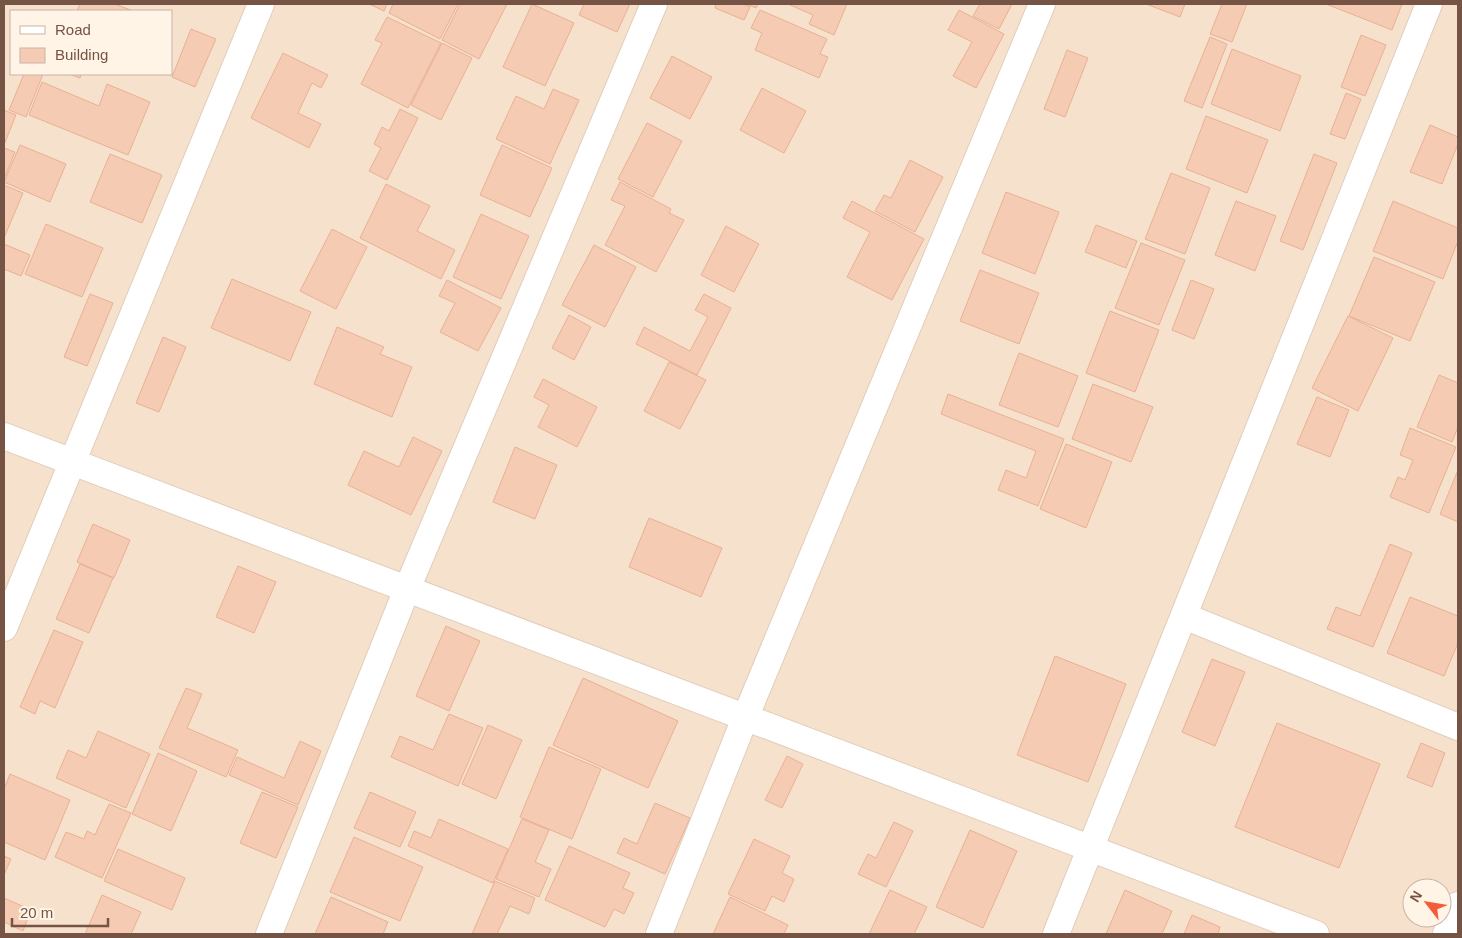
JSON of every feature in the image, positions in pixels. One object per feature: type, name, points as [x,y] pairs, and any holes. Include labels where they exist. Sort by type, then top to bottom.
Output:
[{"type":"street","points":[[4,628],[261,4]]},
{"type":"street","points":[[269,934],[407,589],[654,4]]},
{"type":"street","points":[[659,934],[745,718],[1042,4]]},
{"type":"street","points":[[1056,934],[1430,4]]},
{"type":"street","points":[[4,436],[1316,934]]},
{"type":"street","points":[[1184,616],[1458,727]]},
{"type":"street","points":[[1446,934],[1458,906]]},
{"type":"shaded area","points":[[4,4],[1458,4],[1458,934],[4,934]]},
{"type":"building","points":[[80,4],[115,4],[130,10],[77,10]]},
{"type":"building","points":[[369,4],[387,4],[384,11]]},
{"type":"building","points":[[393,4],[458,4],[440,39],[389,13]]},
{"type":"building","points":[[460,4],[507,4],[479,59],[442,40]]},
{"type":"building","points":[[532,4],[574,23],[545,86],[503,67]]},
{"type":"building","points":[[584,4],[630,4],[617,32],[579,15]]},
{"type":"building","points":[[716,4],[743,4],[750,7],[744,20],[715,8]]},
{"type":"building","points":[[746,4],[758,4],[756,8]]},
{"type":"building","points":[[788,4],[847,4],[834,35],[809,24],[813,15]]},
{"type":"building","points":[[980,4],[1012,4],[999,29],[973,16]]},
{"type":"building","points":[[1146,4],[1185,4],[1180,17]]},
{"type":"building","points":[[1222,4],[1247,4],[1232,42],[1210,34]]},
{"type":"building","points":[[1326,4],[1402,4],[1392,30]]},
{"type":"building","points":[[760,10],[827,39],[820,54],[828,57],[819,78],[755,50],[762,33],[751,28]]},
{"type":"building","points":[[959,10],[1004,34],[976,88],[953,76],[972,42],[948,30]]},
{"type":"building","points":[[387,17],[441,43],[408,108],[361,84],[382,43],[375,40]]},
{"type":"building","points":[[191,29],[216,39],[195,87],[172,77]]},
{"type":"building","points":[[1361,35],[1386,45],[1365,96],[1341,87]]},
{"type":"building","points":[[1210,37],[1227,44],[1202,108],[1184,101]]},
{"type":"building","points":[[442,43],[472,58],[441,120],[411,105]]},
{"type":"building","points":[[1232,49],[1301,76],[1280,131],[1211,104]]},
{"type":"building","points":[[1067,50],[1088,58],[1065,117],[1044,109]]},
{"type":"building","points":[[283,53],[328,75],[321,88],[312,83],[298,113],[321,124],[309,148],[251,118]]},
{"type":"building","points":[[672,56],[712,77],[690,119],[650,98]]},
{"type":"building","points":[[24,75],[43,75],[26,117],[9,110]]},
{"type":"building","points":[[42,82],[99,106],[107,84],[150,102],[128,155],[29,115]]},
{"type":"building","points":[[762,88],[806,111],[784,153],[740,130]]},
{"type":"building","points":[[553,89],[579,100],[550,164],[496,139],[516,96],[544,109]]},
{"type":"building","points":[[1346,93],[1361,99],[1345,139],[1330,134]]},
{"type":"building","points":[[400,109],[418,118],[387,180],[369,171],[381,148],[374,144],[382,127],[389,131]]},
{"type":"building","points":[[4,110],[16,115],[4,145]]},
{"type":"building","points":[[1206,116],[1268,140],[1247,193],[1186,169]]},
{"type":"building","points":[[647,123],[682,141],[653,197],[618,179]]},
{"type":"building","points":[[1430,125],[1458,137],[1458,144],[1442,184],[1410,172]]},
{"type":"building","points":[[20,145],[66,164],[50,202],[4,182]]},
{"type":"building","points":[[502,145],[552,168],[530,217],[480,195]]},
{"type":"building","points":[[4,148],[15,152],[4,179]]},
{"type":"building","points":[[110,154],[162,175],[142,223],[90,202]]},
{"type":"building","points":[[1314,154],[1337,163],[1303,250],[1280,241]]},
{"type":"building","points":[[910,160],[943,177],[915,232],[875,211],[884,195],[891,198]]},
{"type":"building","points":[[1171,173],[1210,188],[1185,254],[1145,239]]},
{"type":"building","points":[[620,182],[671,209],[669,213],[684,220],[656,272],[605,245],[625,206],[611,200]]},
{"type":"building","points":[[386,184],[430,206],[417,231],[455,250],[441,279],[360,238]]},
{"type":"building","points":[[4,185],[23,193],[4,238]]},
{"type":"building","points":[[1006,192],[1059,212],[1035,274],[982,253]]},
{"type":"building","points":[[852,201],[924,239],[892,300],[847,277],[870,232],[843,218]]},
{"type":"building","points":[[1236,201],[1276,216],[1255,271],[1215,255]]},
{"type":"building","points":[[1393,201],[1458,228],[1458,241],[1443,279],[1373,251]]},
{"type":"building","points":[[481,214],[529,236],[501,299],[453,277]]},
{"type":"building","points":[[46,224],[103,248],[82,297],[25,274]]},
{"type":"building","points":[[1096,225],[1137,241],[1126,268],[1085,252]]},
{"type":"building","points":[[726,226],[759,244],[734,292],[701,275]]},
{"type":"building","points":[[332,229],[367,247],[336,309],[300,291]]},
{"type":"building","points":[[1141,243],[1185,260],[1159,325],[1115,308]]},
{"type":"building","points":[[4,244],[30,255],[21,276],[4,269]]},
{"type":"building","points":[[594,245],[636,267],[605,327],[562,305]]},
{"type":"building","points":[[1374,257],[1435,282],[1410,341],[1349,316]]},
{"type":"building","points":[[980,270],[1039,293],[1019,344],[960,321]]},
{"type":"building","points":[[232,279],[311,312],[290,361],[211,328]]},
{"type":"building","points":[[447,280],[501,308],[478,351],[440,332],[455,303],[439,296]]},
{"type":"building","points":[[1191,280],[1214,289],[1194,339],[1172,330]]},
{"type":"building","points":[[90,294],[113,303],[87,366],[64,357]]},
{"type":"building","points":[[704,294],[731,308],[697,375],[636,344],[644,327],[690,351],[708,317],[695,310]]},
{"type":"building","points":[[1110,311],[1159,330],[1135,392],[1086,373]]},
{"type":"building","points":[[569,315],[591,327],[574,360],[552,348]]},
{"type":"building","points":[[1348,316],[1393,338],[1358,411],[1312,388]]},
{"type":"building","points":[[337,327],[384,347],[380,354],[412,367],[392,417],[314,384]]},
{"type":"building","points":[[163,337],[186,347],[159,412],[136,403]]},
{"type":"building","points":[[1019,353],[1078,376],[1058,427],[999,405]]},
{"type":"building","points":[[669,362],[706,380],[680,429],[644,411]]},
{"type":"building","points":[[1439,375],[1458,383],[1458,427],[1452,442],[1417,427]]},
{"type":"building","points":[[543,379],[597,407],[577,447],[538,427],[549,405],[534,397]]},
{"type":"building","points":[[1093,384],[1153,407],[1131,462],[1072,439]]},
{"type":"building","points":[[948,394],[1064,439],[1038,506],[998,490],[1006,470],[1026,478],[1036,451],[941,414]]},
{"type":"building","points":[[1317,397],[1349,410],[1330,457],[1297,444]]},
{"type":"building","points":[[1410,428],[1456,447],[1429,513],[1390,497],[1398,477],[1405,480],[1413,460],[1400,455]]},
{"type":"building","points":[[413,437],[442,451],[411,515],[348,485],[364,451],[399,467]]},
{"type":"building","points":[[1066,444],[1112,462],[1086,528],[1040,509]]},
{"type":"building","points":[[515,447],[557,465],[535,519],[493,502]]},
{"type":"building","points":[[1458,470],[1458,522],[1440,514]]},
{"type":"building","points":[[649,518],[722,548],[701,597],[629,567]]},
{"type":"building","points":[[93,524],[130,540],[114,578],[77,562]]},
{"type":"building","points":[[1390,544],[1412,553],[1373,647],[1327,629],[1336,607],[1360,616]]},
{"type":"building","points":[[80,564],[113,578],[89,633],[56,619]]},
{"type":"building","points":[[238,566],[276,582],[254,633],[216,617]]},
{"type":"building","points":[[1410,597],[1458,616],[1458,643],[1444,676],[1387,653]]},
{"type":"building","points":[[446,626],[480,641],[449,711],[416,696]]},
{"type":"building","points":[[54,630],[83,642],[55,708],[40,701],[35,714],[20,707]]},
{"type":"building","points":[[1055,656],[1126,684],[1088,782],[1017,755]]},
{"type":"building","points":[[1212,659],[1245,672],[1215,746],[1182,732]]},
{"type":"building","points":[[583,678],[678,721],[648,788],[553,745]]},
{"type":"building","points":[[186,688],[202,694],[187,728],[238,750],[226,777],[159,748]]},
{"type":"building","points":[[449,714],[483,728],[458,786],[391,757],[400,736],[433,750]]},
{"type":"building","points":[[1277,723],[1380,764],[1339,868],[1235,827]]},
{"type":"building","points":[[488,725],[522,740],[496,799],[462,784]]},
{"type":"building","points":[[98,731],[150,754],[126,808],[56,778],[68,750],[86,758]]},
{"type":"building","points":[[300,741],[321,751],[298,805],[229,775],[237,757],[284,778]]},
{"type":"building","points":[[1421,743],[1445,753],[1432,787],[1407,777]]},
{"type":"building","points":[[549,747],[601,769],[572,839],[520,817]]},
{"type":"building","points":[[158,753],[197,771],[171,831],[132,814]]},
{"type":"building","points":[[787,756],[803,764],[782,808],[765,800]]},
{"type":"building","points":[[10,774],[70,800],[45,860],[4,842],[4,789]]},
{"type":"building","points":[[262,792],[298,807],[276,858],[240,843]]},
{"type":"building","points":[[370,792],[416,812],[400,847],[354,828]]},
{"type":"building","points":[[655,803],[690,818],[665,874],[617,853],[624,838],[637,844]]},
{"type":"building","points":[[109,804],[131,813],[102,878],[55,857],[66,832],[84,839],[87,831],[95,835]]},
{"type":"building","points":[[439,819],[508,849],[493,883],[408,846],[414,831],[431,838]]},
{"type":"building","points":[[522,819],[549,830],[535,862],[551,869],[539,897],[496,879]]},
{"type":"building","points":[[894,822],[913,831],[886,887],[858,874],[868,854],[876,858]]},
{"type":"building","points":[[970,830],[1017,851],[983,928],[936,907]]},
{"type":"building","points":[[354,837],[423,867],[400,921],[330,892]]},
{"type":"building","points":[[754,839],[790,856],[782,873],[794,879],[784,902],[772,896],[765,911],[728,894]]},
{"type":"building","points":[[569,846],[630,873],[623,888],[634,893],[624,914],[614,909],[605,927],[545,900]]},
{"type":"building","points":[[118,849],[185,878],[172,910],[104,881]]},
{"type":"building","points":[[4,856],[11,859],[4,875]]},
{"type":"building","points":[[495,881],[535,898],[529,914],[510,906],[497,934],[472,934]]},
{"type":"building","points":[[890,890],[927,907],[914,934],[869,934]]},
{"type":"building","points":[[1125,890],[1172,911],[1162,934],[1106,934]]},
{"type":"building","points":[[102,895],[141,912],[131,934],[85,934]]},
{"type":"building","points":[[331,897],[388,922],[383,934],[315,934]]},
{"type":"building","points":[[730,897],[788,925],[784,934],[713,934]]},
{"type":"building","points":[[4,898],[31,910],[23,931],[4,922]]},
{"type":"building","points":[[1192,915],[1220,927],[1218,934],[1184,934]]}]
